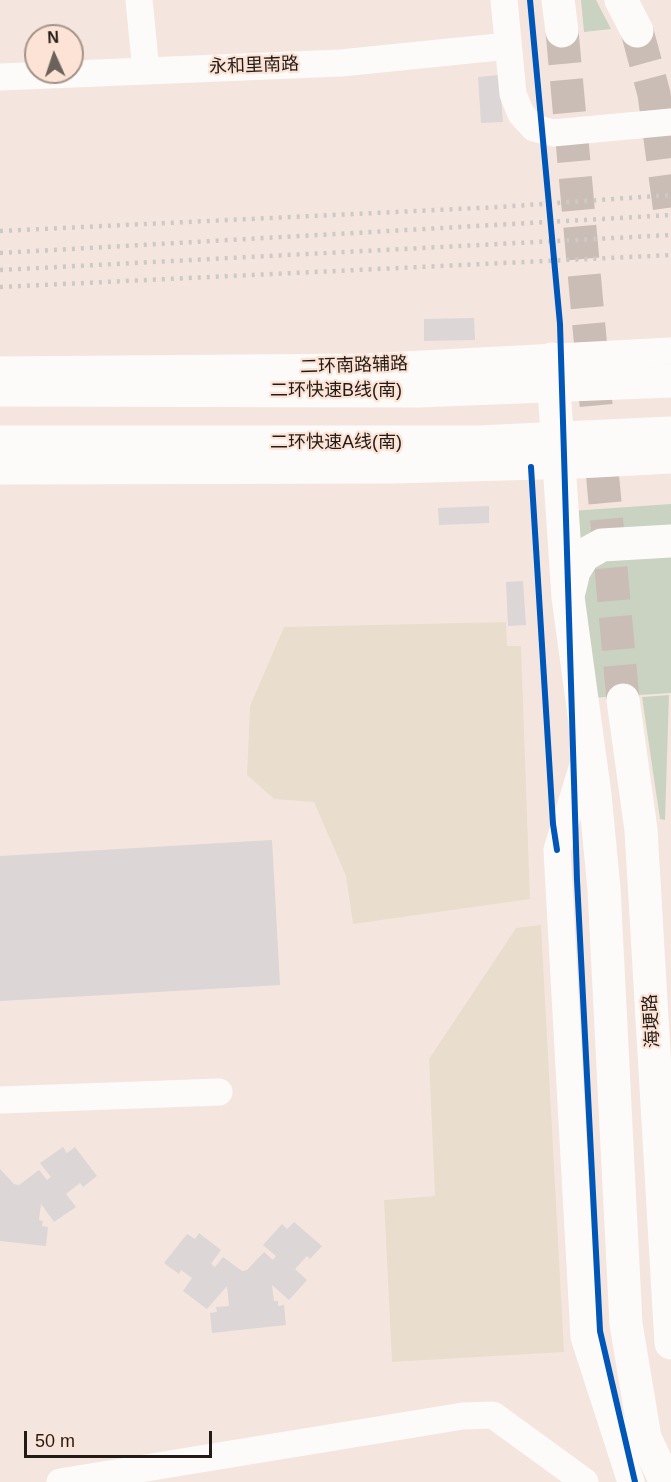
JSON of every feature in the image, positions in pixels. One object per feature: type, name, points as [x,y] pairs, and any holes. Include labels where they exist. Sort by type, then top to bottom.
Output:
[{"type":"main road","points":[[621,0],[637,31]]},
{"type":"main road","points":[[552,359],[568,597],[589,748],[604,890],[626,1324],[645,1438],[666,1482]]},
{"type":"main road","name":"二环快速B线(南)","points":[[0,390],[418,391],[594,386],[671,381]]},
{"type":"main road","name":"二环快速A线(南)","points":[[0,442],[478,442],[671,433]]},
{"type":"main road","points":[[568,597],[574,571],[584,555],[602,545],[671,541]]},
{"type":"main road","name":"海埂路","points":[[623,700],[641,830],[671,1343]]},
{"type":"street","points":[[139,0],[146,71]]},
{"type":"street","points":[[504,0],[513,94],[521,114],[534,128],[553,133],[671,122]]},
{"type":"street","name":"永和里南路","points":[[0,77],[341,63],[508,46]]},
{"type":"street","name":"二环南路辅路","points":[[0,370],[291,368],[552,359],[671,351]]},
{"type":"street","points":[[0,471],[559,466],[671,460]]},
{"type":"street","points":[[589,748],[558,850],[584,1338],[631,1482]]},
{"type":"street","points":[[0,1100],[219,1092]]},
{"type":"street","points":[[60,1482],[463,1416],[493,1415],[585,1482]]},
{"type":"shaded area","points":[[506,622],[507,646],[521,646],[530,899],[353,924],[346,876],[314,802],[274,799],[247,775],[250,706],[284,627]]},
{"type":"shaded area","points":[[541,925],[564,1352],[392,1362],[384,1200],[435,1196],[429,1059],[516,928]]},
{"type":"green space","points":[[581,0],[596,0],[611,29],[584,32]]},
{"type":"green space","points":[[671,504],[671,532],[581,546],[571,511]]},
{"type":"green space","points":[[671,554],[671,693],[590,698],[583,573],[597,560]]},
{"type":"green space","points":[[669,695],[665,820],[660,819],[642,697]]},
{"type":"building","points":[[499,75],[503,122],[481,123],[478,77]]},
{"type":"building","points":[[474,318],[475,340],[424,341],[424,319]]},
{"type":"building","points":[[489,506],[489,523],[439,525],[438,508]]},
{"type":"building","points":[[523,581],[526,625],[508,626],[506,582]]},
{"type":"building","points":[[272,840],[280,985],[0,1001],[0,856]]},
{"type":"building","points":[[63,1147],[67,1153],[75,1147],[97,1176],[83,1187],[80,1183],[66,1194],[76,1207],[54,1222],[41,1204],[39,1220],[43,1221],[42,1226],[48,1227],[46,1246],[0,1241],[0,1169],[14,1184],[19,1185],[39,1170],[47,1180],[51,1177],[40,1163]]},
{"type":"building","points":[[294,1222],[322,1246],[310,1259],[307,1256],[295,1269],[307,1280],[289,1300],[272,1285],[274,1301],[278,1301],[278,1306],[284,1305],[286,1325],[212,1333],[210,1313],[217,1312],[216,1307],[229,1306],[227,1286],[207,1309],[183,1291],[192,1278],[181,1270],[179,1274],[164,1263],[187,1234],[195,1239],[199,1233],[221,1250],[211,1264],[215,1267],[223,1257],[242,1271],[247,1270],[264,1252],[273,1260],[276,1256],[263,1245],[282,1224],[287,1229]]},
{"type":"tunnel","points":[[562,31],[623,700]]},
{"type":"tunnel","points":[[637,31],[654,94],[671,220]]},
{"type":"railway","points":[[0,231],[499,207],[671,195]]},
{"type":"railway","points":[[0,253],[671,215]]},
{"type":"railway","points":[[0,270],[671,235]]},
{"type":"railway","points":[[0,287],[671,255]]},
{"type":"cycle path","points":[[530,0],[560,324],[577,880],[600,1331],[635,1482]]},
{"type":"cycle path","points":[[531,467],[553,824],[557,850]]}]
